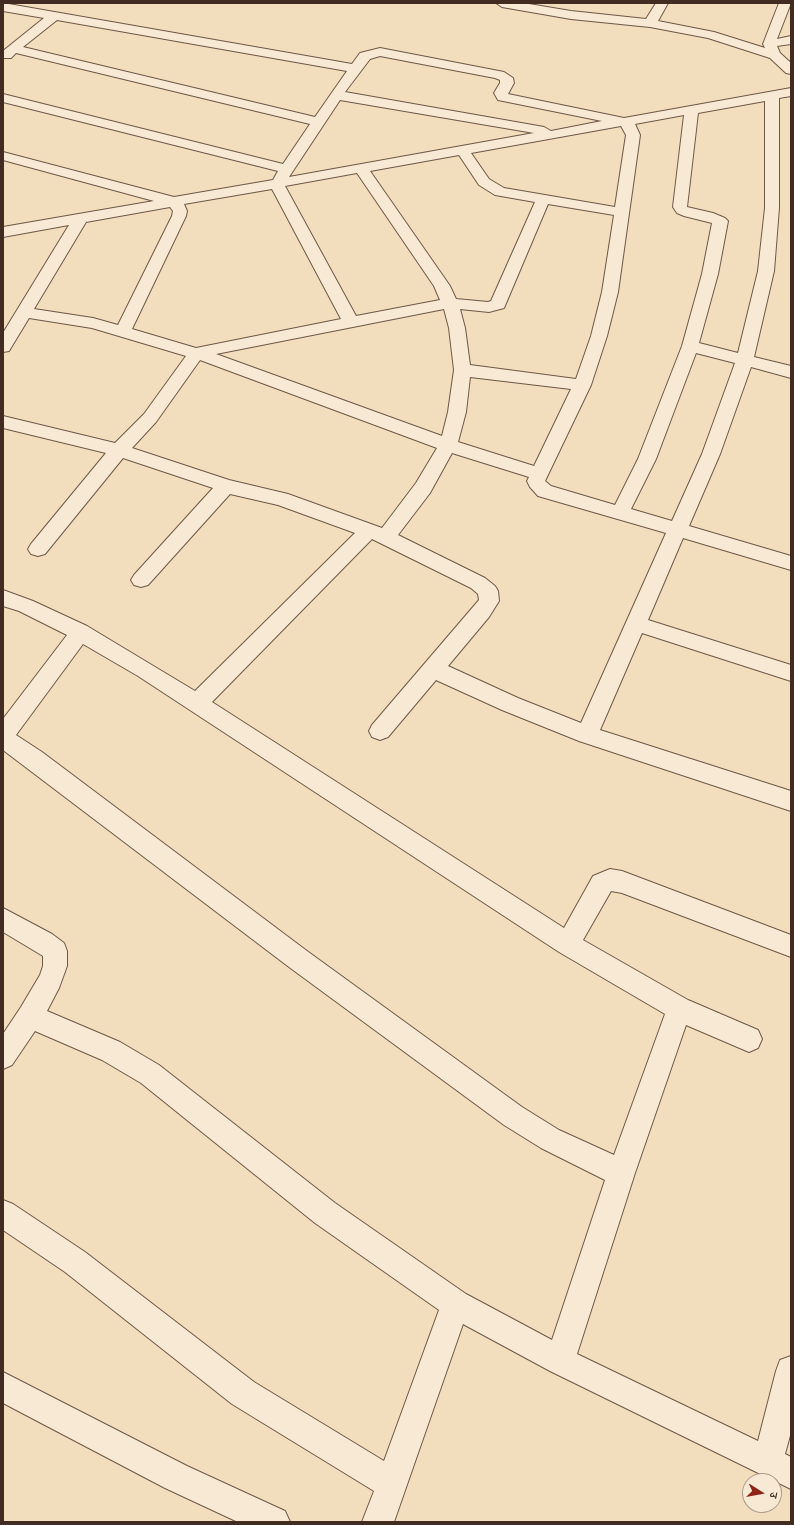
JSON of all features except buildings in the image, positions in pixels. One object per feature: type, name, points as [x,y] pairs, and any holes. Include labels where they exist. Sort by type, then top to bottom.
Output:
[{"type":"street","points":[[502,3],[571,15],[650,23],[710,35],[775,55]]},
{"type":"street","points":[[650,23],[662,3]]},
{"type":"street","points":[[785,3],[769,44],[775,55],[791,70]]},
{"type":"street","points":[[3,7],[356,69]]},
{"type":"street","points":[[3,57],[53,17]]},
{"type":"street","points":[[769,44],[791,40]]},
{"type":"street","points":[[14,49],[319,122]]},
{"type":"street","points":[[277,184],[336,95],[365,56],[371,53],[380,52],[499,75],[506,78],[507,83],[501,93],[503,96],[625,122],[630,127],[633,135],[610,292],[599,336],[582,385],[536,482],[539,487],[545,491],[791,563]]},
{"type":"street","points":[[6,231],[362,170],[791,92]]},
{"type":"street","points":[[336,95],[559,134]]},
{"type":"street","points":[[588,735],[710,454],[745,360],[779,209],[772,96]]},
{"type":"street","points":[[3,98],[287,169]]},
{"type":"street","points":[[620,513],[647,459],[690,346],[710,274],[720,221],[708,216],[689,213],[682,210],[680,206],[691,110]]},
{"type":"street","points":[[463,151],[484,182],[491,188],[500,192],[621,212]]},
{"type":"street","points":[[3,156],[175,202],[180,211],[179,216],[123,331]]},
{"type":"street","points":[[197,703],[377,534],[423,488],[448,445],[457,412],[462,370],[457,328],[450,303],[442,286],[362,170]]},
{"type":"street","points":[[277,184],[351,322]]},
{"type":"street","points":[[38,549],[119,450],[150,418],[172,390],[196,353],[450,303],[489,307],[498,304],[543,200]]},
{"type":"street","points":[[3,347],[80,219]]},
{"type":"street","points":[[23,312],[67,318],[123,331],[196,353],[448,445],[539,474]]},
{"type":"street","points":[[690,346],[791,372]]},
{"type":"street","points":[[462,370],[582,385]]},
{"type":"street","points":[[3,422],[119,450],[226,486],[281,499],[377,534],[478,583],[488,591],[489,601],[482,612],[380,731]]},
{"type":"street","points":[[141,580],[226,486]]},
{"type":"street","points":[[3,598],[26,606],[80,632],[145,670],[568,944],[679,1009],[749,1039]]},
{"type":"street","points":[[637,624],[791,673]]},
{"type":"street","points":[[80,632],[3,737],[305,963],[513,1116],[550,1139],[621,1173]]},
{"type":"street","points":[[433,669],[510,704],[588,735],[791,801]]},
{"type":"street","points":[[568,944],[601,884],[610,880],[622,882],[791,946]]},
{"type":"street","points":[[3,919],[43,942],[55,952],[55,966],[50,980],[30,1016],[3,1056]]},
{"type":"street","points":[[560,1361],[621,1173],[679,1009]]},
{"type":"street","points":[[30,1016],[111,1050],[150,1074],[325,1213],[456,1304],[560,1361],[780,1467],[791,1371]]},
{"type":"street","points":[[3,1214],[75,1262],[243,1393],[392,1484]]},
{"type":"street","points":[[378,1522],[456,1304]]},
{"type":"street","points":[[3,1386],[176,1477],[274,1522]]}]
